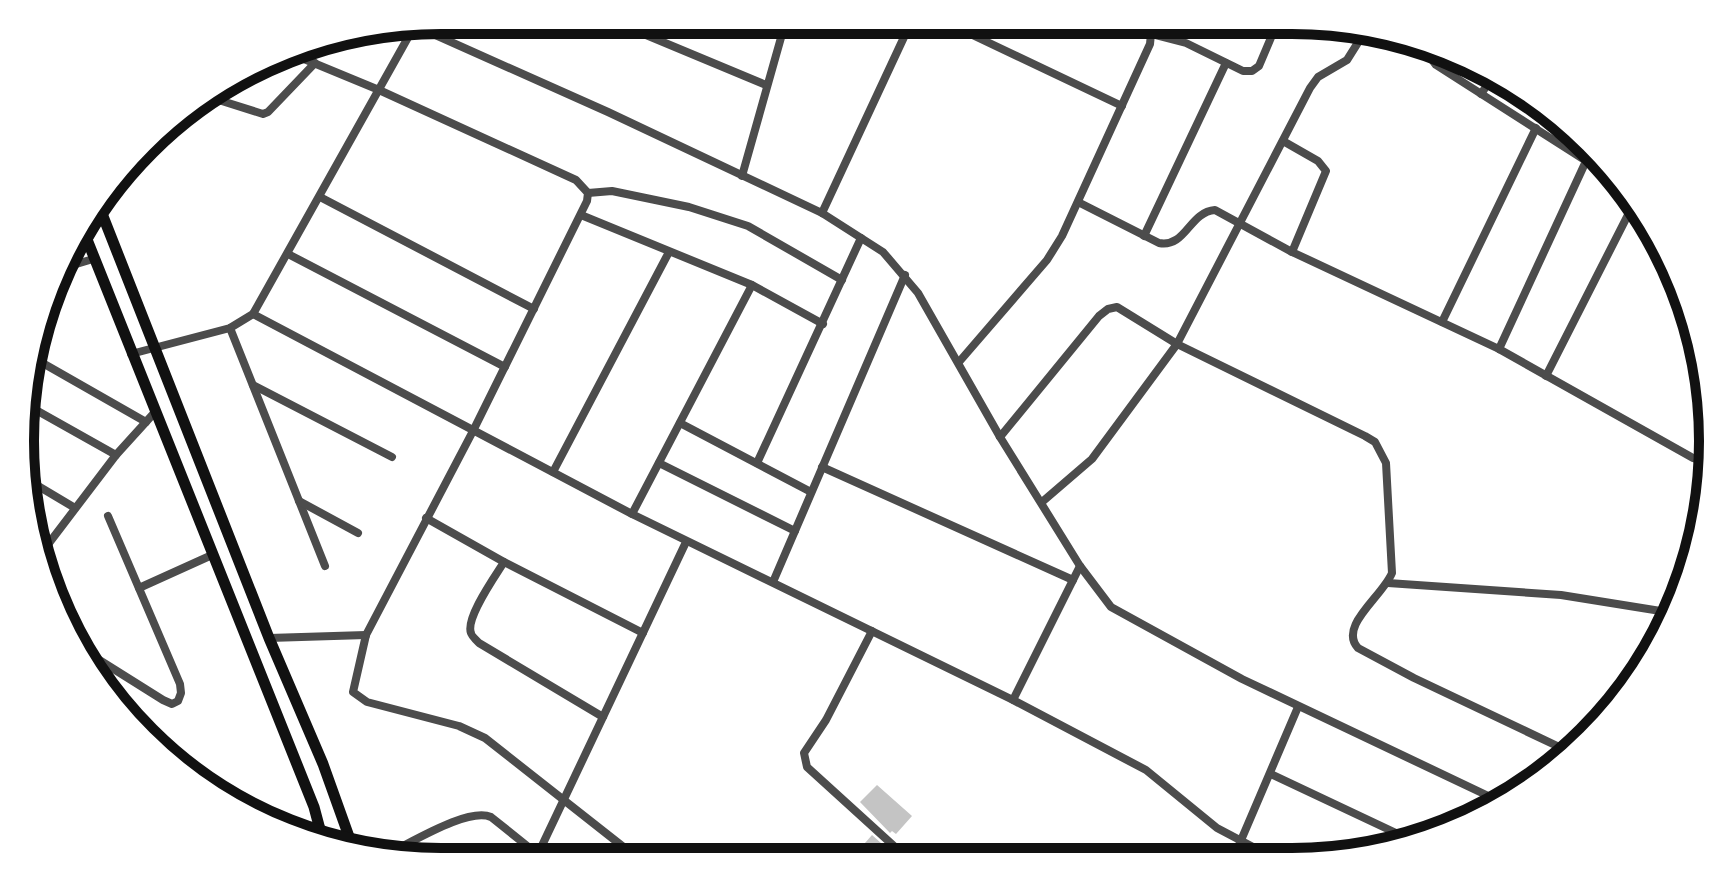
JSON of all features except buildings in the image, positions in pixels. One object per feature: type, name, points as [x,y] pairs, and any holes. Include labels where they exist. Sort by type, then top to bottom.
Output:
[{"type":"main road","points":[[103,215],[269,638],[323,764],[346,836]]},
{"type":"main road","points":[[87,241],[314,807],[320,829]]},
{"type":"street","points":[[435,34],[822,213],[883,252],[905,275],[959,362],[1000,437],[1102,597],[1122,614],[1298,707],[1489,797]]},
{"type":"street","points":[[644,34],[766,85]]},
{"type":"street","points":[[742,176],[782,34]]},
{"type":"street","points":[[822,213],[905,34]]},
{"type":"street","points":[[970,34],[1122,106]]},
{"type":"street","points":[[959,362],[1047,260],[1062,236],[1150,44],[1151,34],[1186,43],[1243,71],[1252,71],[1259,66],[1273,34]]},
{"type":"street","points":[[131,354],[230,328],[253,314],[408,35]]},
{"type":"street","points":[[1042,502],[1092,459],[1177,344],[1310,88],[1318,77],[1347,60],[1360,40]]},
{"type":"street","points":[[303,58],[576,180],[588,193],[581,215],[473,431],[366,635],[353,692],[359,698],[459,726],[485,738],[625,848]]},
{"type":"street","points":[[1432,59],[1481,94],[1583,157]]},
{"type":"street","points":[[219,100],[263,114],[315,63]]},
{"type":"street","points":[[1144,236],[1226,63]]},
{"type":"street","points":[[1481,94],[1488,84]]},
{"type":"street","points":[[1442,322],[1536,128]]},
{"type":"street","points":[[1283,141],[1318,161],[1326,171],[1292,252]]},
{"type":"street","points":[[1499,349],[1586,160]]},
{"type":"street","points":[[588,193],[612,191],[689,207],[748,226],[842,280]]},
{"type":"street","points":[[320,197],[534,309]]},
{"type":"street","points":[[1078,202],[1144,236],[1169,245],[1180,238],[1196,217],[1204,211],[1215,210],[1292,252],[1499,349],[1698,460]]},
{"type":"street","points":[[1546,376],[1629,213]]},
{"type":"street","points":[[581,215],[752,285],[823,324]]},
{"type":"street","points":[[757,463],[861,238]]},
{"type":"street","points":[[553,472],[669,252]]},
{"type":"street","points":[[288,254],[505,367]]},
{"type":"street","points":[[74,265],[93,259]]},
{"type":"street","points":[[773,582],[905,275]]},
{"type":"street","points":[[632,514],[752,285]]},
{"type":"street","points":[[1000,437],[1108,309],[1117,307],[1177,344],[1375,442],[1386,463],[1392,564],[1388,583],[1354,625],[1352,641],[1358,648],[1414,678],[1560,747]]},
{"type":"street","points":[[253,314],[686,542],[1013,700],[1157,777],[1217,828],[1253,848]]},
{"type":"street","points":[[230,328],[325,566]]},
{"type":"street","points":[[42,363],[146,422]]},
{"type":"street","points":[[253,385],[392,457]]},
{"type":"street","points":[[35,410],[116,455]]},
{"type":"street","points":[[48,545],[116,455],[155,412]]},
{"type":"street","points":[[680,423],[811,492]]},
{"type":"street","points":[[659,463],[795,531]]},
{"type":"street","points":[[822,467],[1073,580]]},
{"type":"street","points":[[36,485],[75,508]]},
{"type":"street","points":[[299,500],[358,533]]},
{"type":"street","points":[[98,659],[163,700],[172,704],[178,701],[180,684],[108,516]]},
{"type":"street","points":[[426,518],[643,633]]},
{"type":"street","points":[[541,848],[686,542]]},
{"type":"street","points":[[139,588],[212,555]]},
{"type":"street","points":[[504,562],[475,612],[470,624],[471,634],[479,643],[603,717]]},
{"type":"street","points":[[1013,700],[1080,566]]},
{"type":"street","points":[[1388,583],[1561,595],[1662,611]]},
{"type":"street","points":[[872,631],[826,720],[808,744],[804,760],[807,767],[895,847]]},
{"type":"street","points":[[269,638],[366,635]]},
{"type":"street","points":[[1238,848],[1298,707]]},
{"type":"street","points":[[1271,774],[1398,834]]},
{"type":"street","points":[[404,846],[466,817],[482,814],[530,848]]}]
